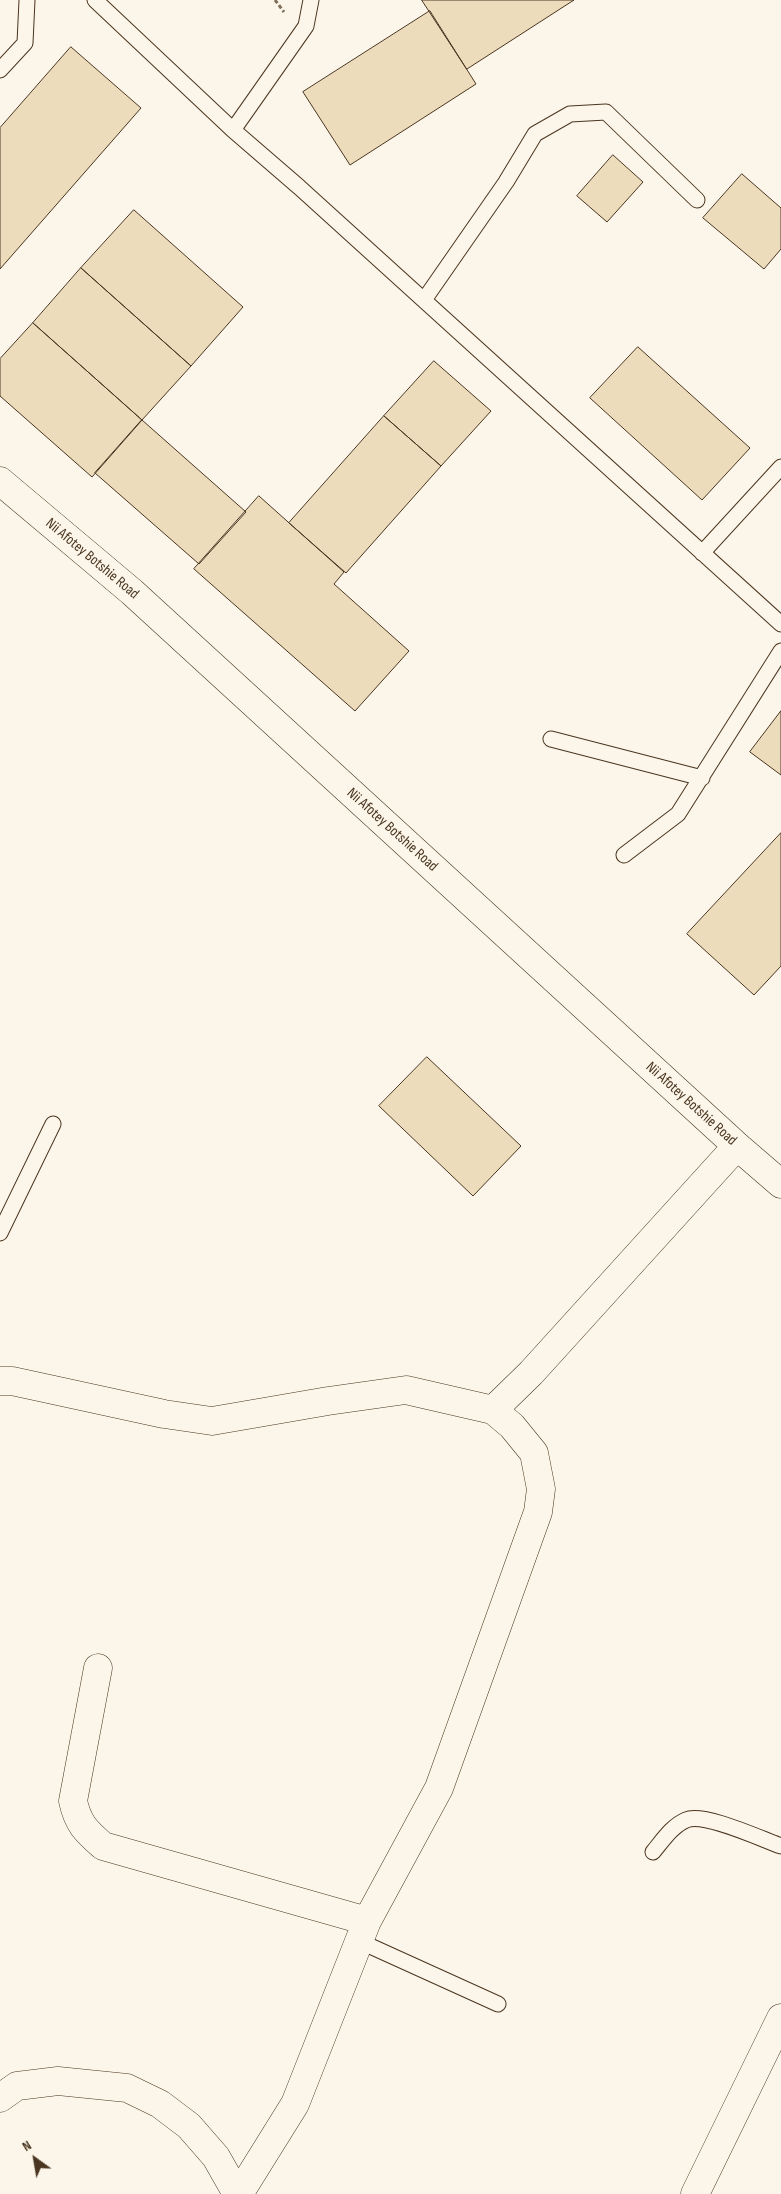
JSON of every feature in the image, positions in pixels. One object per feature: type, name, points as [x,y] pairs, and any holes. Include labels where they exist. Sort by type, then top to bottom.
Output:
[{"type":"street","name":"Nii Afotey Botshie Road","points":[[0,481],[132,592],[737,1146],[781,1184]]},
{"type":"street","points":[[493,1410],[531,1373],[737,1146]]},
{"type":"street","points":[[0,1381],[12,1381],[164,1414],[212,1422],[328,1401],[406,1390],[493,1410],[512,1426],[534,1453],[541,1489],[538,1512],[439,1788],[363,1931],[295,2104],[238,2194],[216,2157],[189,2126],[160,2104],[126,2088],[58,2081],[17,2086],[0,2098]]},
{"type":"street","points":[[98,1668],[73,1801],[76,1817],[85,1830],[103,1846],[363,1931]]},
{"type":"street","points":[[695,2194],[781,2018]]},
{"type":"lane","points":[[0,70],[25,43],[27,0]]},
{"type":"lane","points":[[95,0],[233,130],[424,300],[781,624]]},
{"type":"lane","points":[[233,130],[306,26],[311,0]]},
{"type":"lane","points":[[424,300],[506,182],[535,134],[570,114],[606,112],[697,200]]},
{"type":"lane","points":[[702,553],[781,467]]},
{"type":"lane","points":[[624,855],[678,814],[781,651]]},
{"type":"lane","points":[[551,739],[702,778]]},
{"type":"lane","points":[[0,1232],[53,1124]]},
{"type":"lane","points":[[653,1852],[675,1826],[687,1819],[717,1822],[781,1846]]},
{"type":"lane","points":[[363,1931],[498,2004]]},
{"type":"building","points":[[422,0],[574,0],[467,69]]},
{"type":"building","points":[[430,11],[476,84],[350,165],[303,92]]},
{"type":"building","points":[[71,47],[141,108],[0,269],[0,128]]},
{"type":"building","points":[[613,155],[643,182],[607,222],[577,196]]},
{"type":"building","points":[[742,174],[781,208],[781,249],[764,269],[703,218]]},
{"type":"building","points":[[134,210],[243,307],[191,366],[81,268]]},
{"type":"building","points":[[81,268],[191,366],[142,420],[33,323]]},
{"type":"building","points":[[33,323],[142,420],[92,477],[0,396],[0,359]]},
{"type":"building","points":[[638,347],[750,448],[702,500],[590,398]]},
{"type":"building","points":[[434,361],[491,411],[441,466],[384,416]]},
{"type":"building","points":[[384,416],[441,466],[346,573],[289,523]]},
{"type":"building","points":[[142,420],[246,512],[199,564],[95,473]]},
{"type":"building","points":[[259,496],[344,572],[334,584],[409,651],[355,711],[194,569]]},
{"type":"building","points":[[781,711],[781,775],[750,752]]},
{"type":"building","points":[[781,833],[781,966],[754,995],[687,934]]},
{"type":"building","points":[[427,1057],[521,1146],[473,1196],[379,1106]]}]
